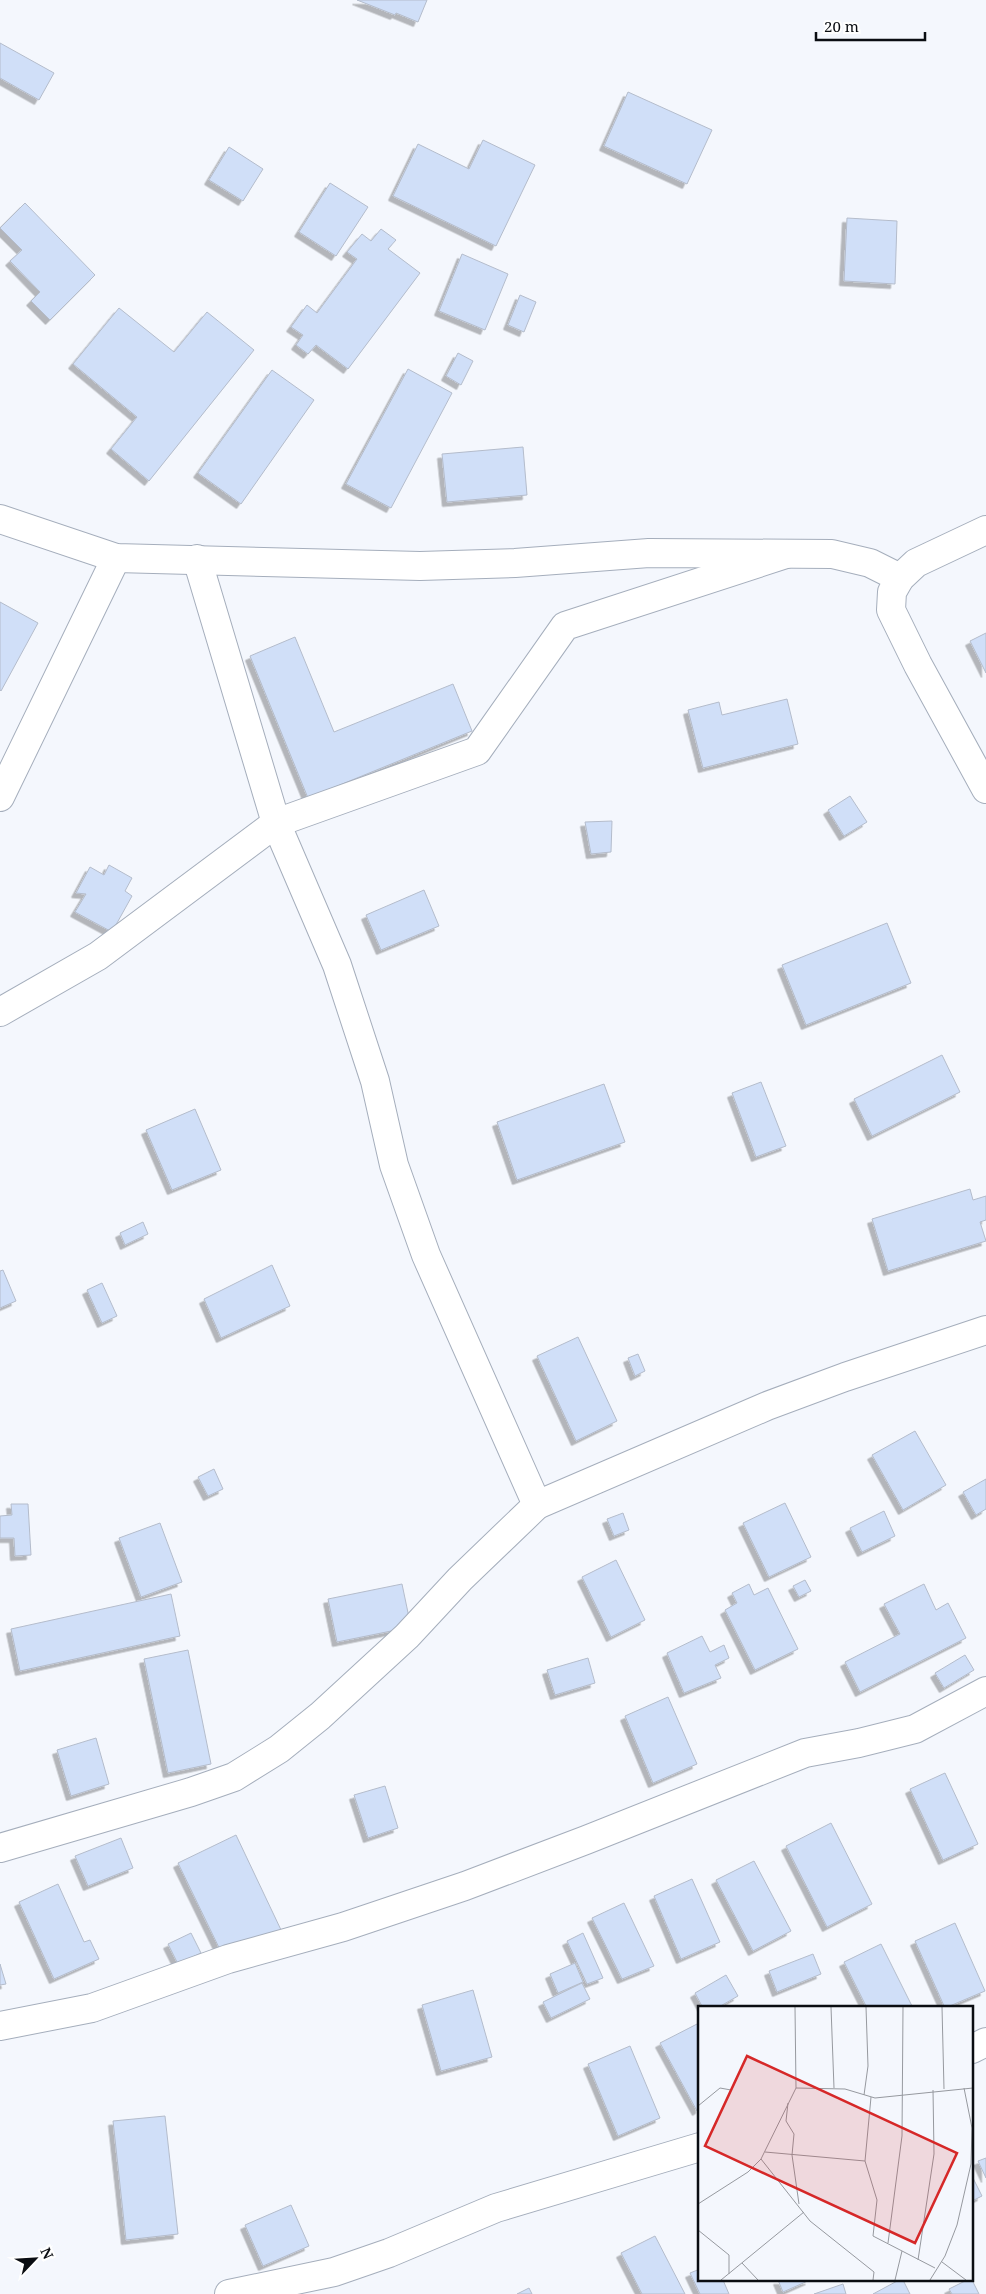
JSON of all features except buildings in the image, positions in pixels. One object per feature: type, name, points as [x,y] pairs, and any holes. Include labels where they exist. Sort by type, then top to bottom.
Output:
[{"type":"street","points":[[0,519],[116,558],[420,566],[515,563],[649,553],[832,554],[870,563],[900,578]]},
{"type":"street","points":[[986,530],[916,563],[900,578],[892,592],[891,610],[918,665],[986,789]]},
{"type":"street","points":[[0,1012],[98,956],[276,822],[476,751],[564,626],[786,554]]},
{"type":"street","points":[[0,797],[116,558]]},
{"type":"street","points":[[197,560],[276,822],[337,965],[374,1081],[394,1165],[426,1254],[537,1505]]},
{"type":"street","points":[[0,1848],[191,1792],[234,1777],[280,1749],[320,1716],[400,1642],[537,1505],[767,1406],[845,1377],[986,1330]]},
{"type":"street","points":[[0,2026],[92,2008],[228,1959],[343,1927],[456,1889],[805,1754],[914,1729],[986,1691]]},
{"type":"street","points":[[974,2048],[986,2042]]},
{"type":"street","points":[[229,2294],[334,2272],[389,2253],[496,2208],[698,2148]]}]
